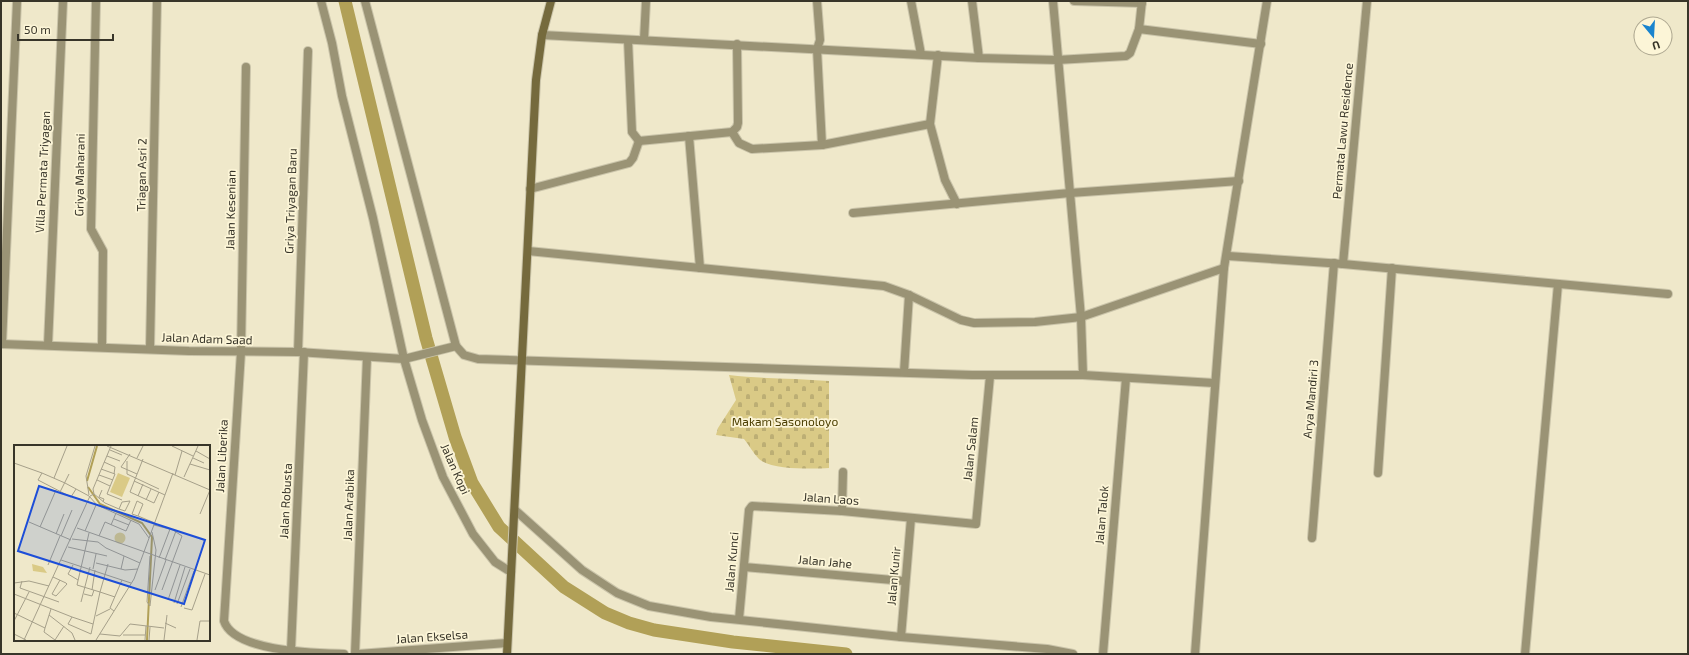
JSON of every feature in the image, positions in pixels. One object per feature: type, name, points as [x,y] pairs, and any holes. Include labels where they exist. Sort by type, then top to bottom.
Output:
[{"type":"main road","points":[[507,654],[516,510],[521,361],[536,80],[542,35],[551,1]]},
{"type":"street","points":[[2,344],[17,1]]},
{"type":"street","name":"Villa Permata Triyagan","points":[[48,345],[63,1]]},
{"type":"street","name":"Griya Maharani","points":[[96,1],[91,229],[103,251],[102,347]]},
{"type":"street","name":"Triagan Asri 2","points":[[150,349],[157,1]]},
{"type":"street","name":"Jalan Kopi","points":[[322,1],[342,96],[409,358],[422,420],[443,477],[472,534],[495,562],[512,570]]},
{"type":"street","points":[[366,1],[453,347],[459,352],[470,357],[521,361],[904,372],[990,376],[1083,375],[1214,384]]},
{"type":"street","points":[[644,40],[646,1]]},
{"type":"street","points":[[817,1],[820,40],[817,50],[822,146]]},
{"type":"street","points":[[910,1],[921,54]]},
{"type":"street","points":[[972,1],[979,58]]},
{"type":"street","points":[[1053,1],[1057,60],[1081,317],[1083,375]]},
{"type":"street","points":[[542,35],[737,44],[817,50],[979,58],[1057,60],[1126,56],[1130,53],[1139,30],[1142,2],[1074,1]]},
{"type":"street","points":[[1195,654],[1210,467],[1214,384],[1224,268],[1228,256],[1268,1]]},
{"type":"street","name":"Permata Lawu Residence","points":[[1343,264],[1367,1]]},
{"type":"street","points":[[1139,30],[1261,44]]},
{"type":"street","points":[[628,40],[632,132],[639,141]]},
{"type":"street","points":[[639,141],[732,132],[738,123],[737,44]]},
{"type":"street","name":"Griya Triyagan Baru","points":[[301,352],[308,51]]},
{"type":"street","points":[[938,55],[930,124],[945,180],[958,204]]},
{"type":"street","name":"Jalan Kesenian","points":[[241,352],[246,67]]},
{"type":"street","points":[[732,132],[739,143],[752,149],[822,146],[930,124]]},
{"type":"street","points":[[689,136],[700,268]]},
{"type":"street","points":[[530,189],[629,163],[633,158],[639,141]]},
{"type":"street","points":[[853,213],[1070,193],[1239,181]]},
{"type":"street","points":[[528,251],[867,283],[884,286],[909,295],[961,320],[974,323],[1035,322],[1081,317],[1224,268]]},
{"type":"street","points":[[1228,256],[1392,268],[1668,294]]},
{"type":"street","name":"Arya Mandiri 3","points":[[1312,538],[1334,263]]},
{"type":"street","points":[[1378,473],[1392,268]]},
{"type":"street","points":[[1525,654],[1558,284]]},
{"type":"street","points":[[904,372],[909,295]]},
{"type":"street","name":"Jalan Adam Saad","points":[[2,344],[241,352],[301,352],[367,357],[409,358],[453,347]]},
{"type":"street","name":"Jalan Liberika","points":[[241,352],[224,621],[229,631],[257,645],[291,650]]},
{"type":"street","name":"Jalan Robusta","points":[[291,650],[301,352]]},
{"type":"street","name":"Jalan Arabika","points":[[357,654],[367,357]]},
{"type":"street","name":"Jalan Salam","points":[[976,524],[990,376]]},
{"type":"street","name":"Jalan Talok","points":[[1103,654],[1126,378]]},
{"type":"street","points":[[842,511],[843,472]]},
{"type":"street","name":"Jalan Laos","points":[[750,508],[755,505],[842,511],[976,524]]},
{"type":"street","name":"Jalan Kunci","points":[[739,619],[750,508]]},
{"type":"street","points":[[516,510],[582,570],[617,593],[649,606],[711,617],[901,637],[1039,648],[1073,654]]},
{"type":"street","name":"Jalan Kunir","points":[[901,637],[904,581],[911,518]]},
{"type":"street","name":"Jalan Jahe","points":[[744,567],[904,581]]},
{"type":"street","name":"Jalan Ekselsa","points":[[357,654],[507,643]]},
{"type":"street","points":[[291,650],[344,654]]},
{"type":"green space","name":"Makam Sasonoloyo","points":[[729,375],[829,381],[829,468],[792,468],[765,463],[759,459],[744,439],[716,435],[718,428],[736,400]]},
{"type":"waterway","points":[[345,1],[426,338],[455,437],[472,483],[499,527],[564,587],[605,613],[629,623],[654,630],[733,642],[846,654]]}]
